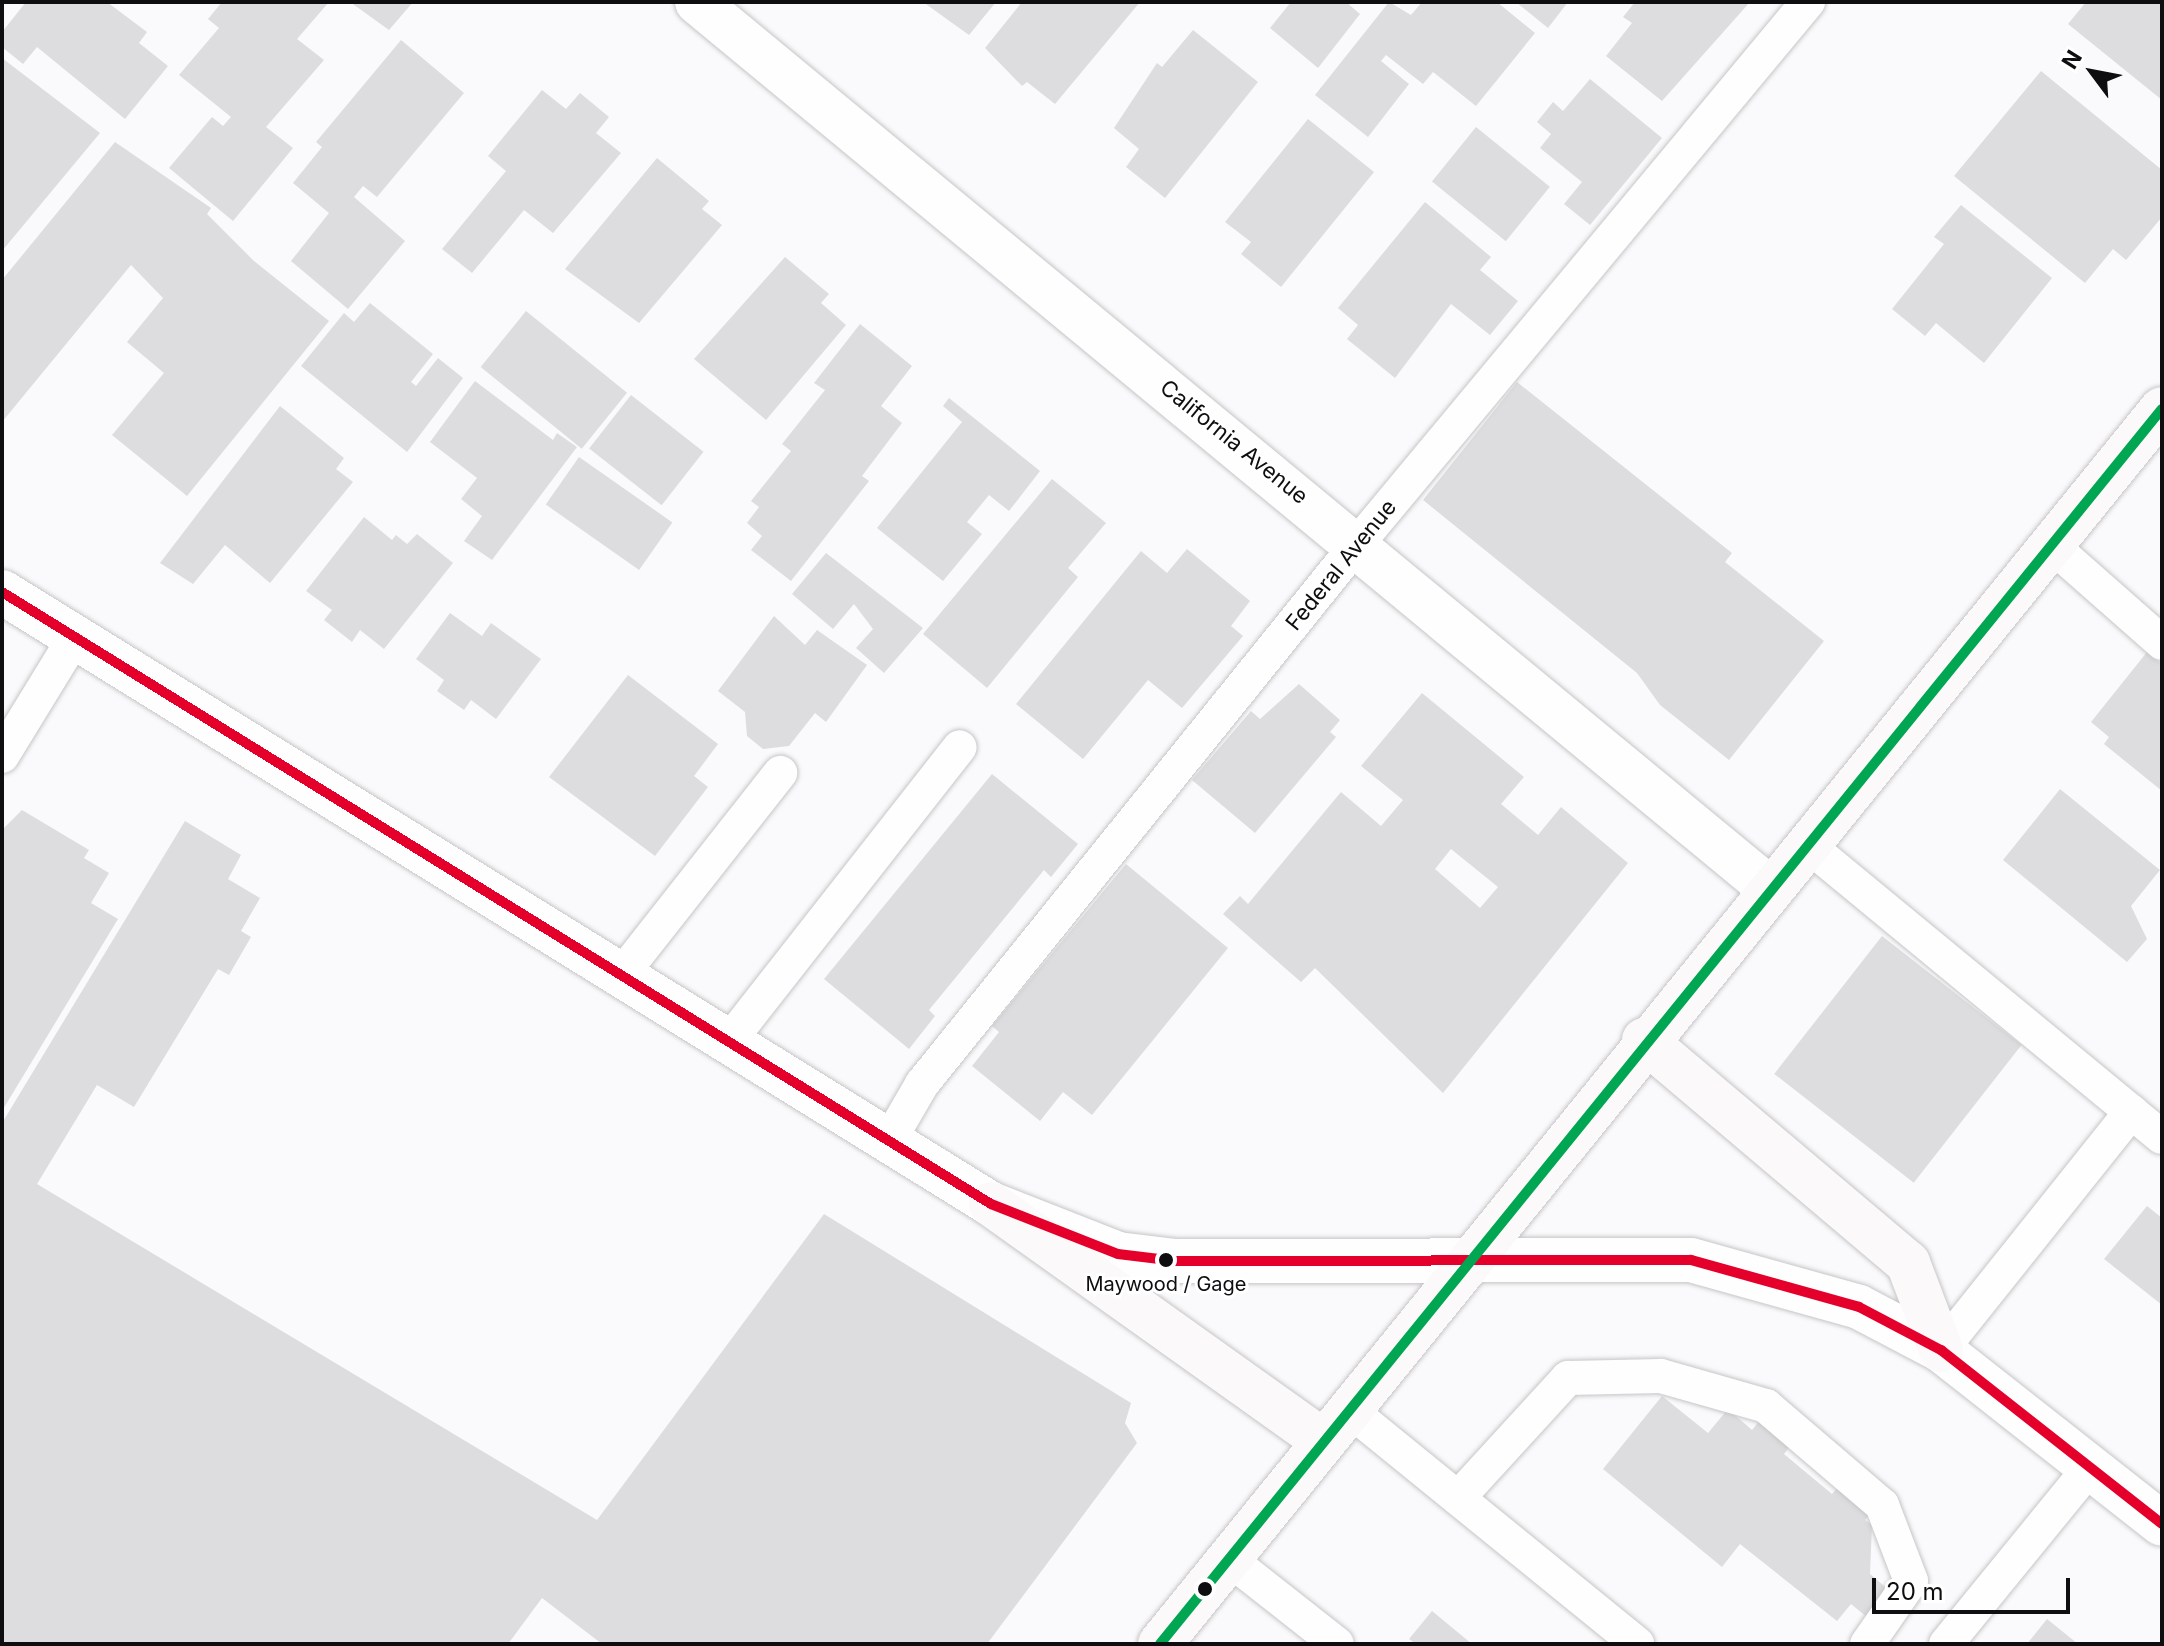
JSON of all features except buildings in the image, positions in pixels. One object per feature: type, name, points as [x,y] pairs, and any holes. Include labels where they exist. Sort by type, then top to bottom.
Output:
[{"type":"main road","points":[[1160,1644],[1768,887],[2162,409]]},
{"type":"main road","points":[[1644,1040],[1908,1263],[1941,1350]]},
{"type":"main road","points":[[991,1204],[1335,1424]]},
{"type":"street","name":"California Avenue","points":[[697,2],[1358,543],[1768,887]]},
{"type":"street","points":[[2,592],[991,1204],[1118,1254],[1147,1257],[1691,1260],[1859,1307],[1941,1350],[2162,1524]]},
{"type":"lane","name":"Federal Avenue","points":[[890,1139],[922,1084],[1358,543],[1808,2]]},
{"type":"lane","points":[[2051,545],[2162,643]]},
{"type":"lane","points":[[2,756],[75,637]]},
{"type":"lane","points":[[730,1040],[960,747]]},
{"type":"lane","points":[[622,974],[780,773]]},
{"type":"lane","points":[[1805,843],[2162,1137]]},
{"type":"lane","points":[[1941,1350],[2131,1112]]},
{"type":"lane","points":[[1458,1498],[1568,1378],[1661,1376],[1766,1406],[1882,1505],[1911,1581],[1867,1644]]},
{"type":"lane","points":[[1335,1424],[1458,1498],[1637,1644]]},
{"type":"lane","points":[[1946,1644],[2091,1466]]},
{"type":"lane","points":[[1229,1559],[1337,1644]]},
{"type":"transit line","points":[[1160,1644],[2162,409]]},
{"type":"transit line","points":[[2,592],[991,1204],[1118,1254],[1176,1261],[1691,1260],[1859,1307],[1941,1350],[2162,1524]]},
{"type":"place","name":"Maywood / Gage","points":[[1166,1260]]}]
